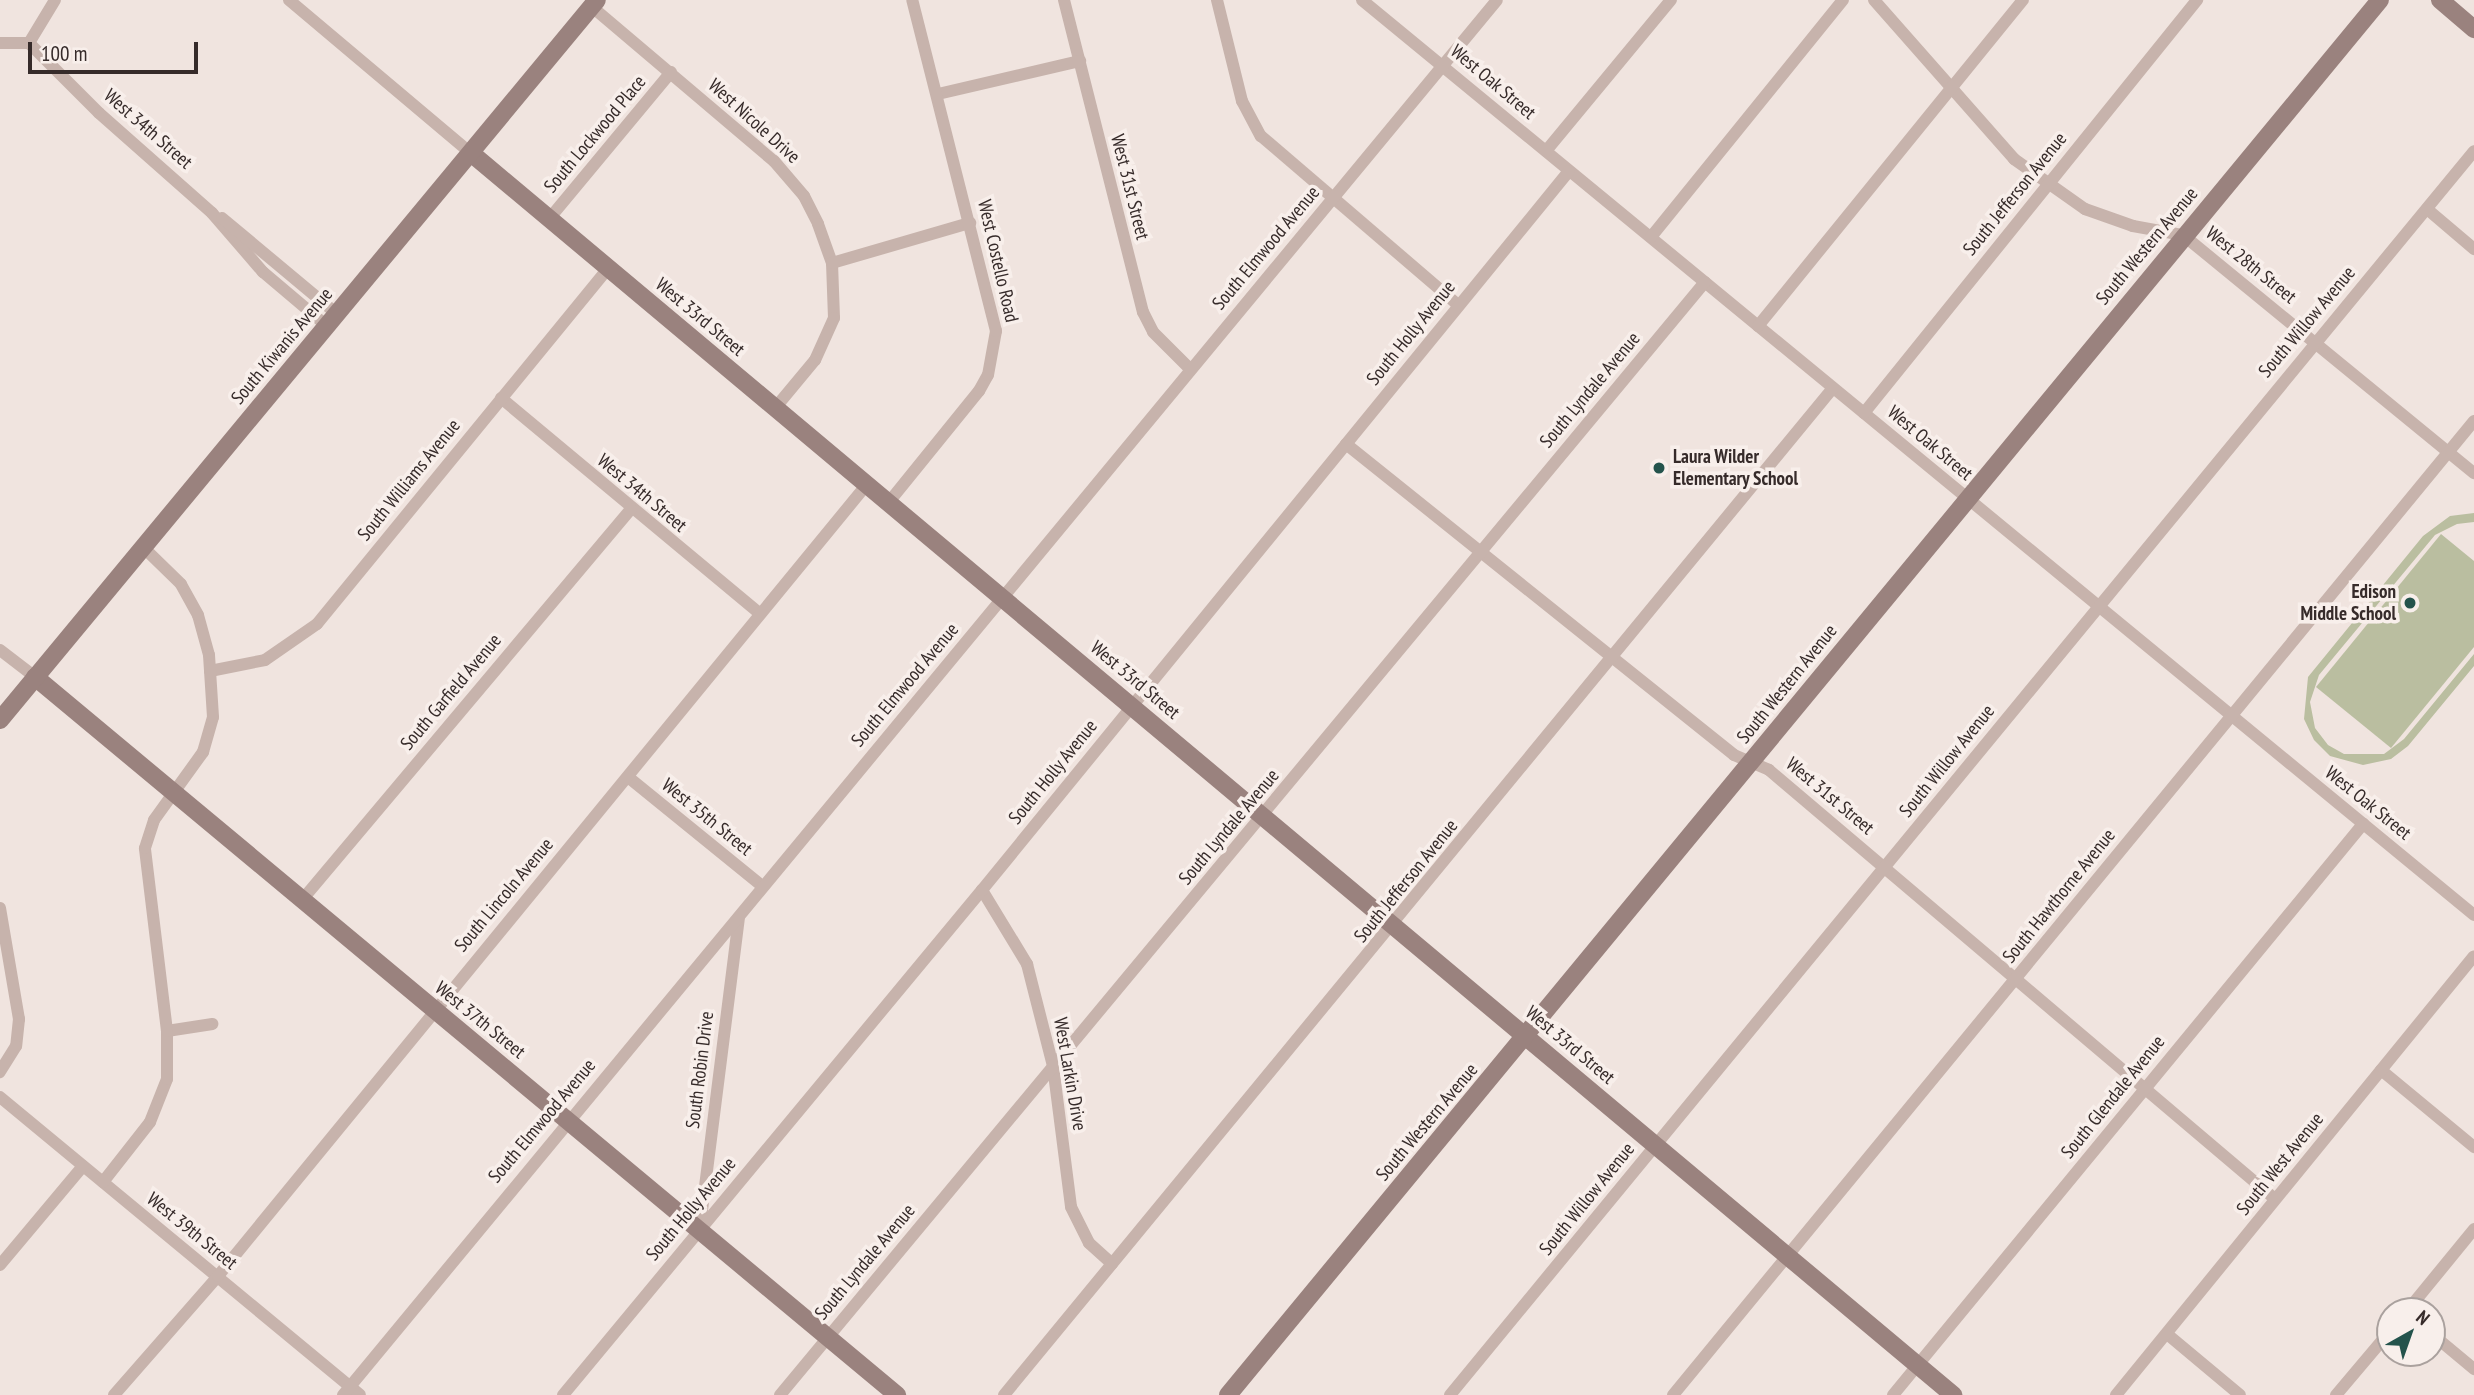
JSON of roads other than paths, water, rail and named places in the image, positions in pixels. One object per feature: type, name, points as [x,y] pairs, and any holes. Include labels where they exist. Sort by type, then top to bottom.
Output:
[{"type":"street","points":[[0,43],[29,43],[55,0]]},
{"type":"street","name":"West 33rd Street","points":[[289,0],[1953,1395]]},
{"type":"street","name":"West Costello Road","points":[[889,502],[988,375],[996,331],[912,0]]},
{"type":"street","name":"West 31st Street","points":[[1064,0],[1143,312],[1153,331],[1189,368]]},
{"type":"street","points":[[1217,0],[1250,119],[1283,156],[1458,304]]},
{"type":"street","name":"West Oak Street","points":[[1362,0],[2474,915]]},
{"type":"street","name":"South Elmwood Avenue","points":[[351,1392],[569,1118],[739,917],[1189,368],[1497,0]]},
{"type":"street","points":[[1546,151],[1671,0]]},
{"type":"street","points":[[1651,237],[1843,0]]},
{"type":"street","name":"West 28th Street","points":[[1874,0],[2014,159],[2047,184],[2108,218],[2183,235],[2474,473]]},
{"type":"street","points":[[1758,326],[2023,0]]},
{"type":"street","name":"South Jefferson Avenue","points":[[1864,413],[2197,0]]},
{"type":"street","name":"South Western Avenue","points":[[1228,1395],[1527,1036],[2183,235],[2380,0]]},
{"type":"street","points":[[2440,0],[2474,29]]},
{"type":"street","name":"South Kiwanis Avenue","points":[[0,720],[594,3]]},
{"type":"street","name":"West Nicole Drive","points":[[594,3],[774,161],[804,196],[832,263],[835,303],[827,339],[776,407]]},
{"type":"street","name":"West 34th Street","points":[[29,43],[99,113],[212,213],[263,272],[332,320]]},
{"type":"street","points":[[938,94],[1080,61]]},
{"type":"street","name":"South Lockwood Place","points":[[549,219],[671,72]]},
{"type":"street","name":"South Willow Avenue","points":[[1450,1395],[2474,151]]},
{"type":"street","name":"South Holly Avenue","points":[[563,1395],[982,890],[1569,171]]},
{"type":"street","points":[[2427,209],[2474,249]]},
{"type":"street","points":[[832,263],[970,223]]},
{"type":"street","name":"South Williams Avenue","points":[[210,671],[265,660],[317,624],[608,268]]},
{"type":"street","name":"South Lyndale Avenue","points":[[780,1395],[1264,816],[1705,282]]},
{"type":"street","name":"South Jefferson Avenue","points":[[1004,1395],[1395,925],[1833,388]]},
{"type":"street","name":"West 34th Street","points":[[501,398],[631,509],[761,614]]},
{"type":"street","name":"South Hawthorne Avenue","points":[[1673,1395],[2474,421]]},
{"type":"street","name":"West 31st Street","points":[[1346,444],[1482,550],[1734,755],[1769,770],[2275,1199]]},
{"type":"street","name":"South Lincoln Avenue","points":[[114,1395],[218,1276],[433,1009],[628,777],[867,484]]},
{"type":"street","name":"South Garfield Avenue","points":[[302,900],[631,509]]},
{"type":"street","points":[[103,1182],[157,1111],[167,1079],[167,1031],[144,855],[154,820],[196,765],[210,733],[210,671],[205,637],[192,602],[181,583],[143,547]]},
{"type":"street","points":[[0,650],[35,677]]},
{"type":"street","name":"West 37th Street","points":[[35,677],[433,1009],[569,1118],[897,1395]]},
{"type":"street","name":"West 35th Street","points":[[628,777],[762,886]]},
{"type":"street","name":"South Glendale Avenue","points":[[1893,1395],[2363,824]]},
{"type":"street","name":"West Larkin Drive","points":[[982,890],[1027,964],[1053,1066],[1071,1207],[1089,1243],[1112,1264]]},
{"type":"street","points":[[0,908],[19,1020],[16,1046],[0,1072]]},
{"type":"street","name":"South Robin Drive","points":[[700,1228],[739,917]]},
{"type":"street","name":"South West Avenue","points":[[2116,1395],[2474,956]]},
{"type":"street","points":[[167,1031],[212,1024]]},
{"type":"street","points":[[2381,1070],[2474,1147]]},
{"type":"street","name":"West 39th Street","points":[[0,1097],[218,1276],[351,1392]]},
{"type":"street","points":[[0,1265],[83,1166]]},
{"type":"street","points":[[2418,1297],[2474,1229]]},
{"type":"street","points":[[2167,1334],[2240,1395]]},
{"type":"street","points":[[2446,1346],[2474,1369]]},
{"type":"street","points":[[2336,1395],[2376,1348]]},
{"type":"place","name":"Laura Wilder Elementary School","points":[[1659,468]]},
{"type":"place","name":"Edison Middle School","points":[[2410,603]]}]
